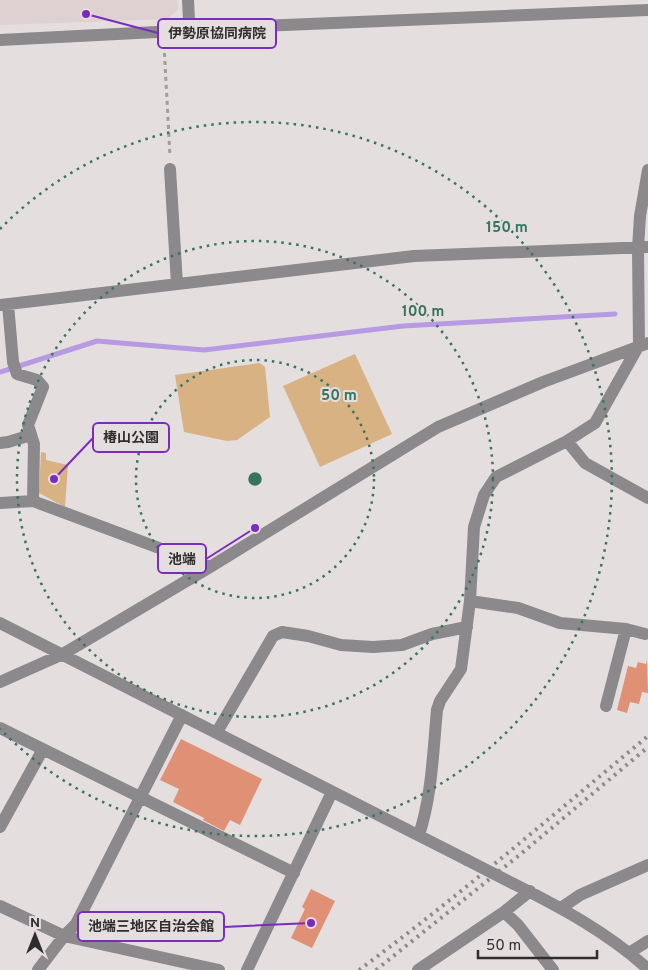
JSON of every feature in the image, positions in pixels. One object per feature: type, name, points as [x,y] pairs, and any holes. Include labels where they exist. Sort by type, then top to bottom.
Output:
[{"type":"street","points":[[185,29],[189,21],[188,0]]},
{"type":"street","points":[[0,40],[164,32],[185,29],[648,10]]},
{"type":"street","points":[[170,169],[177,284]]},
{"type":"street","points":[[419,835],[425,817],[432,768],[436,710],[461,669],[470,601],[474,527],[484,495],[496,477],[596,423],[643,344],[643,248],[640,216],[648,170]]},
{"type":"street","points":[[33,501],[34,444],[28,425],[43,387],[37,380],[15,368],[4,305],[414,256],[643,248]]},
{"type":"street","points":[[0,682],[63,654],[210,567],[438,427],[543,382],[643,344]]},
{"type":"street","points":[[0,443],[31,435]]},
{"type":"street","points":[[567,440],[585,463],[648,498]]},
{"type":"street","points":[[0,503],[33,501],[210,567]]},
{"type":"street","points":[[470,601],[518,608],[560,622],[626,629],[645,634]]},
{"type":"street","points":[[0,623],[530,891],[598,931],[630,953],[648,969]]},
{"type":"street","points":[[217,732],[273,636],[282,632],[308,636],[341,645],[372,647],[402,645],[432,634],[467,627]]},
{"type":"street","points":[[606,706],[626,629]]},
{"type":"street","points":[[38,970],[64,936],[76,924],[182,715]]},
{"type":"street","points":[[0,728],[294,873]]},
{"type":"street","points":[[0,827],[42,749]]},
{"type":"street","points":[[247,970],[332,792]]},
{"type":"street","points":[[561,908],[580,895],[648,865]]},
{"type":"street","points":[[418,970],[504,912],[530,891]]},
{"type":"street","points":[[0,906],[64,936],[219,970]]},
{"type":"street","points":[[504,912],[518,925],[553,970]]},
{"type":"street","points":[[630,953],[648,941]]},
{"type":"path","points":[[164,32],[170,169]]},
{"type":"shaded area","points":[[0,0],[177,0],[178,10],[167,19],[0,25]]},
{"type":"shaded area","points":[[355,354],[392,434],[320,467],[283,386]]},
{"type":"shaded area","points":[[260,363],[265,367],[270,417],[237,440],[227,441],[184,432],[175,375]]},
{"type":"shaded area","points":[[41,452],[46,453],[46,460],[68,465],[65,507],[39,493]]},
{"type":"building","points":[[647,660],[648,693],[642,692],[639,704],[630,702],[627,713],[617,710],[628,666],[636,668],[638,662],[646,664]]},
{"type":"building","points":[[181,739],[262,779],[240,825],[230,820],[224,831],[173,802],[179,789],[160,780]]},
{"type":"building","points":[[311,889],[335,901],[312,948],[291,938],[305,909],[302,907]]},
{"type":"waterway","points":[[0,372],[97,341],[204,350],[403,326],[615,314]]},
{"type":"railway","points":[[359,970],[469,884],[648,736]]},
{"type":"railway","points":[[376,970],[522,853],[648,747]]},
{"type":"place","name":"伊勢原協同病院","points":[[86,14]]},
{"type":"place","name":"椿山公園","points":[[54,479]]},
{"type":"place","name":"池端","points":[[255,528]]},
{"type":"place","name":"池端三地区自治会館","points":[[311,923]]}]
